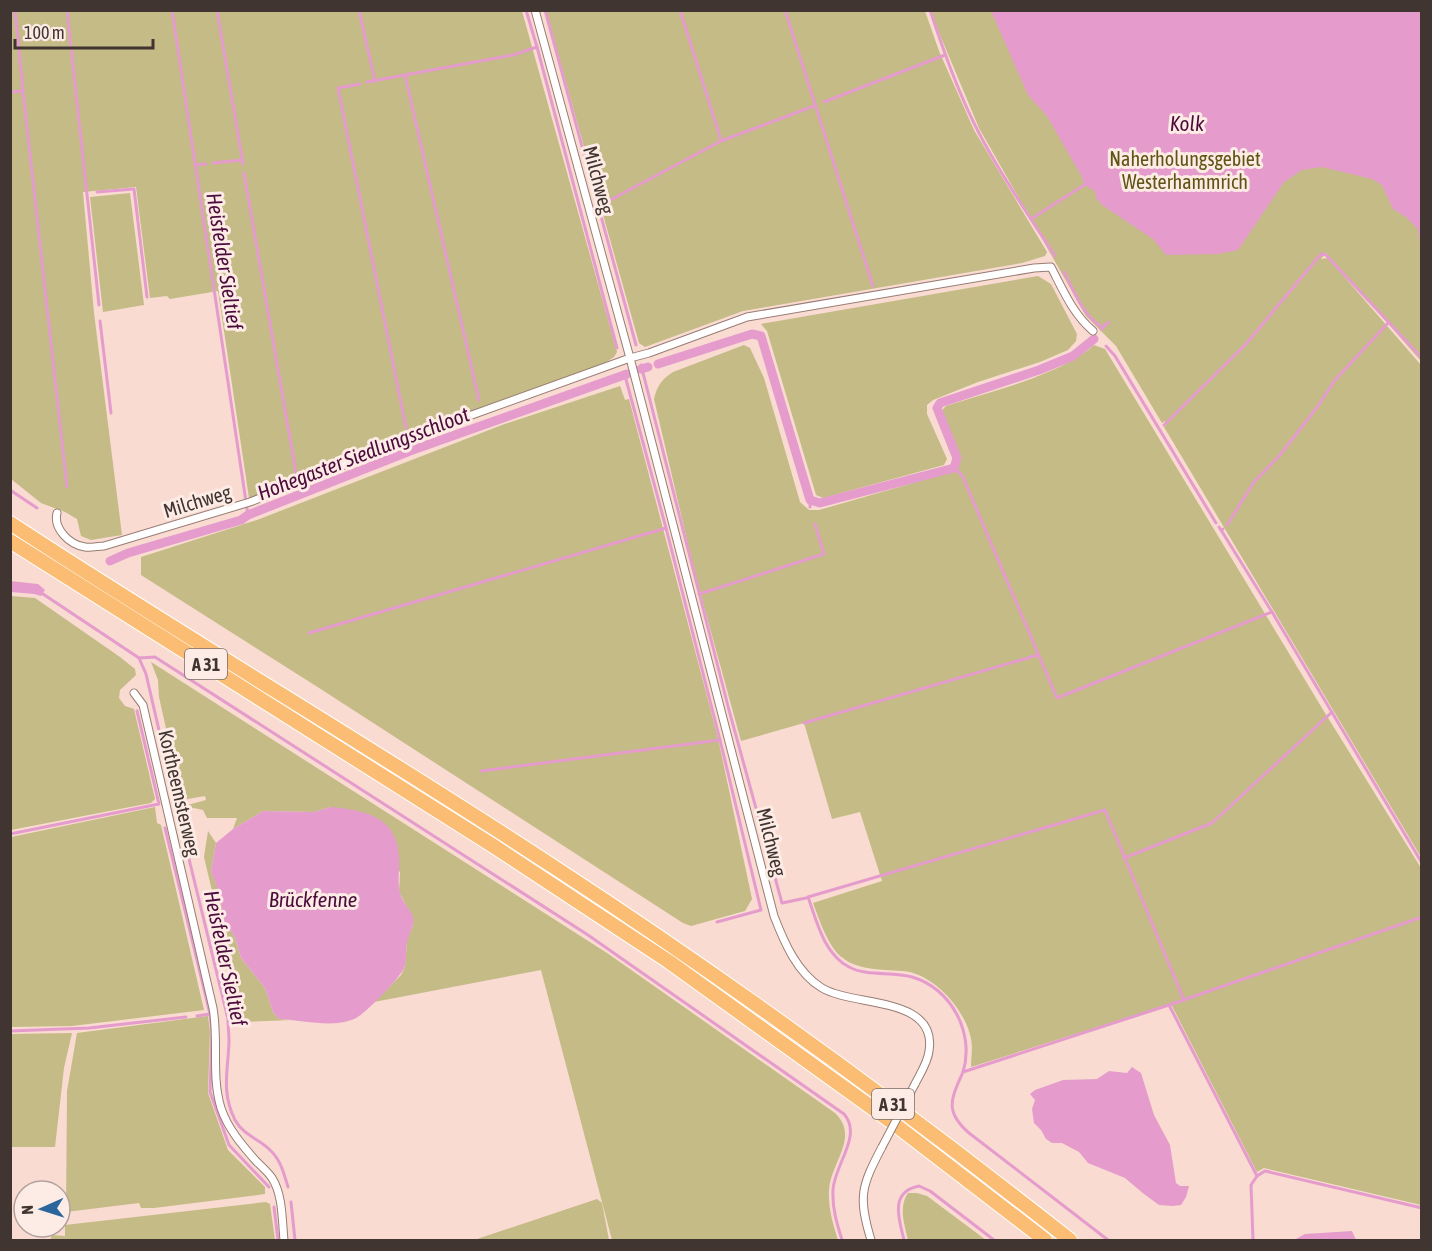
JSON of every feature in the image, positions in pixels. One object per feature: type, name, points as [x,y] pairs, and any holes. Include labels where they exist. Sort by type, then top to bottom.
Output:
[{"type":"highway","name":"A 31","points":[[10,523],[466,810],[663,939],[921,1125],[1070,1240]]},
{"type":"highway","name":"A 31","points":[[10,541],[495,847],[668,961],[889,1120],[1045,1240]]},
{"type":"street","name":"Milchweg","points":[[535,10],[630,358],[774,916],[784,942],[800,967],[821,987],[844,997],[903,1008],[926,1025],[930,1040],[929,1053],[871,1168],[862,1201],[863,1214],[871,1240]]},
{"type":"street","points":[[630,358],[747,317],[1051,267],[1073,308],[1081,320],[1093,331]]},
{"type":"street","name":"Milchweg","points":[[57,513],[58,527],[68,539],[84,547],[104,546],[242,505],[469,416],[630,358]]},
{"type":"street","name":"Kortheemsterweg","points":[[134,693],[143,705],[213,1008],[217,1030],[215,1080],[221,1108],[228,1126],[240,1143],[272,1179],[279,1197],[284,1240]]},
{"type":"green space","points":[[10,11],[522,11],[617,352],[605,363],[400,437],[249,498],[218,291],[170,299],[167,296],[150,298],[136,187],[83,192],[94,313],[122,535],[91,540],[81,536],[77,519],[41,503],[11,479]]},
{"type":"green space","points":[[546,11],[925,11],[939,51],[974,130],[1047,252],[1045,256],[1022,263],[743,311],[645,347],[639,343]]},
{"type":"green space","name":"Naherholungsgebiet Westerhammrich","points":[[930,11],[1421,11],[1421,361],[1326,253],[1321,259],[1328,258],[1421,365],[1421,857],[1164,427],[1167,424],[1165,421],[1162,423],[1116,346],[1086,316],[979,128]]},
{"type":"green space","points":[[130,193],[144,305],[103,312],[90,197]]},
{"type":"green space","points":[[1038,276],[1051,284],[1077,334],[1076,341],[1068,350],[1040,362],[978,382],[933,400],[927,405],[927,414],[947,459],[944,465],[823,498],[816,495],[767,331],[761,324]]},
{"type":"green space","points":[[744,345],[750,348],[764,378],[800,502],[809,510],[819,510],[955,471],[961,457],[942,414],[946,406],[1044,374],[1080,356],[1094,345],[1105,349],[1421,868],[1421,1205],[1264,1168],[1257,1172],[1171,1004],[971,1067],[972,1045],[968,1028],[955,1005],[936,986],[926,978],[914,973],[859,966],[844,959],[833,948],[813,903],[882,881],[860,812],[832,819],[804,723],[741,741],[694,570],[654,399],[660,383],[673,372]]},
{"type":"green space","points":[[620,386],[625,400],[629,399],[718,738],[752,899],[745,911],[691,926],[141,575],[141,557],[257,520],[502,425]]},
{"type":"green space","points":[[11,596],[35,598],[135,669],[136,675],[120,690],[119,698],[125,706],[134,709],[155,799],[151,803],[11,830]]},
{"type":"green space","points":[[151,662],[607,953],[835,1113],[845,1131],[845,1141],[829,1190],[830,1210],[838,1240],[612,1240],[541,970],[374,1002],[401,975],[405,967],[407,939],[413,926],[408,909],[399,892],[400,872],[330,807],[314,812],[263,811],[233,829],[237,818],[207,818],[203,810],[194,808],[184,810],[184,806],[206,800],[205,796],[182,800],[159,697],[158,680]]},
{"type":"green space","points":[[155,807],[157,823],[161,825],[204,1010],[72,1026],[11,1027],[11,837]]},
{"type":"green space","points":[[208,831],[216,843],[211,871],[221,897],[224,921],[235,937],[241,958],[265,988],[273,1012],[279,1019],[292,1020],[243,1022],[204,857]]},
{"type":"green space","points":[[208,1016],[210,1032],[208,1093],[228,1150],[265,1187],[265,1194],[154,1208],[141,1208],[139,1203],[72,1211],[72,1179],[66,1179],[67,1091],[77,1033]]},
{"type":"green space","points":[[72,1033],[64,1068],[55,1147],[11,1147],[11,1034]]},
{"type":"green space","points":[[908,1193],[927,1196],[986,1240],[908,1240],[903,1205]]},
{"type":"green space","points":[[597,1199],[602,1203],[609,1240],[474,1240]]},
{"type":"green space","points":[[266,1202],[270,1204],[275,1240],[50,1240],[72,1239],[72,1224]]},
{"type":"water","name":"Kolk","points":[[991,11],[1421,11],[1421,249],[1418,229],[1406,217],[1393,209],[1382,185],[1372,179],[1322,167],[1302,170],[1284,182],[1238,250],[1218,254],[1166,255],[1153,239],[1102,205],[1096,198],[1095,191],[1084,185],[1082,177],[1047,116],[1028,95]]},
{"type":"water","points":[[10,581],[38,584],[45,590],[41,596],[11,592]]},
{"type":"water","name":"Brückfenne","points":[[330,807],[366,813],[385,824],[392,832],[397,843],[399,857],[400,893],[413,920],[407,942],[405,966],[383,994],[356,1018],[338,1023],[279,1019],[273,1012],[265,988],[241,958],[235,937],[224,921],[220,896],[211,871],[216,843],[233,829],[263,811],[314,812]]},
{"type":"water","points":[[1132,1067],[1141,1073],[1154,1115],[1170,1145],[1176,1183],[1180,1186],[1189,1186],[1181,1205],[1159,1205],[1125,1178],[1088,1163],[1079,1152],[1062,1143],[1052,1143],[1034,1123],[1032,1109],[1035,1100],[1030,1094],[1035,1090],[1063,1080],[1097,1079],[1109,1071],[1127,1073]]},
{"type":"water","points":[[1352,1231],[1356,1240],[1294,1240],[1305,1234]]},
{"type":"waterway","points":[[10,92],[23,91],[15,10]]},
{"type":"waterway","points":[[67,10],[99,305]]},
{"type":"waterway","name":"Heisfelder Sieltief","points":[[172,10],[248,515]]},
{"type":"waterway","points":[[217,10],[243,164]]},
{"type":"waterway","points":[[359,10],[375,81]]},
{"type":"waterway","points":[[526,10],[537,47]]},
{"type":"waterway","points":[[545,10],[636,345]]},
{"type":"waterway","points":[[680,10],[721,140]]},
{"type":"waterway","points":[[785,10],[873,286]]},
{"type":"waterway","points":[[930,10],[946,57],[972,120],[1007,181],[1055,256]]},
{"type":"waterway","points":[[367,82],[513,55],[537,47],[617,348]]},
{"type":"waterway","points":[[824,102],[945,55]]},
{"type":"waterway","points":[[405,75],[479,400]]},
{"type":"waterway","points":[[360,84],[338,88],[406,428]]},
{"type":"waterway","points":[[23,91],[67,487]]},
{"type":"waterway","points":[[599,206],[721,141],[814,106]]},
{"type":"waterway","points":[[213,163],[242,160]]},
{"type":"waterway","points":[[195,165],[206,164]]},
{"type":"waterway","points":[[244,173],[296,473]]},
{"type":"waterway","points":[[1031,219],[1084,185]]},
{"type":"waterway","points":[[97,192],[134,189],[147,297]]},
{"type":"waterway","points":[[1164,425],[1246,344],[1321,254],[1326,255],[1422,358]]},
{"type":"waterway","points":[[1064,272],[1084,310],[1102,327]]},
{"type":"waterway","points":[[100,321],[111,413]]},
{"type":"waterway","points":[[1101,329],[1109,322]]},
{"type":"waterway","name":"Hohegaster Siedlungsschloot","points":[[1227,525],[1254,482],[1280,455],[1335,380],[1389,322]]},
{"type":"waterway","name":"Hohegaster Siedlungsschloot","points":[[658,364],[752,334],[761,336],[810,500],[820,503],[954,468],[957,458],[937,408],[940,403],[1039,370],[1073,356],[1094,339]]},
{"type":"waterway","name":"Hohegaster Siedlungsschloot","points":[[1106,346],[1115,356],[1216,523]]},
{"type":"waterway","points":[[641,365],[729,710],[782,903],[806,898]]},
{"type":"waterway","name":"Hohegaster Siedlungsschloot","points":[[641,369],[648,367]]},
{"type":"waterway","points":[[624,372],[666,528]]},
{"type":"waterway","name":"Hohegaster Siedlungsschloot","points":[[110,561],[128,553],[241,520],[248,515],[410,451],[627,374]]},
{"type":"waterway","name":"Hohegaster Siedlungsschloot","points":[[409,444],[410,451]]},
{"type":"waterway","points":[[954,468],[962,475],[1057,698],[1272,612],[1221,530]]},
{"type":"waterway","name":"Hohegaster Siedlungsschloot","points":[[300,488],[302,495]]},
{"type":"waterway","points":[[10,490],[37,508]]},
{"type":"waterway","name":"Hohegaster Siedlungsschloot","points":[[810,500],[810,507]]},
{"type":"waterway","points":[[699,594],[824,554],[815,524]]},
{"type":"waterway","name":"Hohegaster Siedlungsschloot","points":[[1219,527],[1223,529]]},
{"type":"waterway","points":[[309,633],[666,528],[720,740]]},
{"type":"waterway","name":"Heisfelder Sieltief","points":[[40,592],[139,658],[146,674],[177,808]]},
{"type":"waterway","points":[[1272,612],[1422,863]]},
{"type":"waterway","points":[[804,723],[1038,655]]},
{"type":"waterway","points":[[139,658],[155,657],[588,935],[844,1114],[849,1123],[849,1141],[833,1190],[834,1210],[842,1240]]},
{"type":"waterway","points":[[10,834],[159,804],[137,711]]},
{"type":"waterway","points":[[1124,858],[1212,823],[1332,712]]},
{"type":"waterway","points":[[481,771],[720,740],[761,910],[717,922]]},
{"type":"waterway","points":[[963,1072],[966,1042],[957,1014],[948,1002],[938,991],[912,977],[864,972],[840,961],[827,946],[808,897],[1105,810],[1184,1000]]},
{"type":"waterway","name":"Heisfelder Sieltief","points":[[180,822],[228,1019],[226,1081],[228,1100],[238,1125],[266,1146],[277,1158],[288,1187]]},
{"type":"waterway","points":[[165,828],[210,1014],[212,1032],[210,1092],[229,1145],[269,1187]]},
{"type":"waterway","points":[[1108,1240],[961,1125],[956,1118],[952,1104],[963,1072],[1169,1005],[1422,917]]},
{"type":"waterway","points":[[1169,1005],[1257,1176]]},
{"type":"waterway","points":[[197,1016],[210,1014]]},
{"type":"waterway","points":[[10,1031],[89,1028],[186,1017]]},
{"type":"waterway","points":[[1253,1240],[1251,1185],[1257,1176],[1265,1171],[1422,1208]]},
{"type":"waterway","points":[[904,1240],[898,1207],[903,1194],[919,1186],[930,1191],[994,1240]]},
{"type":"waterway","name":"Heisfelder Sieltief","points":[[291,1202],[295,1240]]},
{"type":"waterway","points":[[274,1207],[278,1240]]}]
